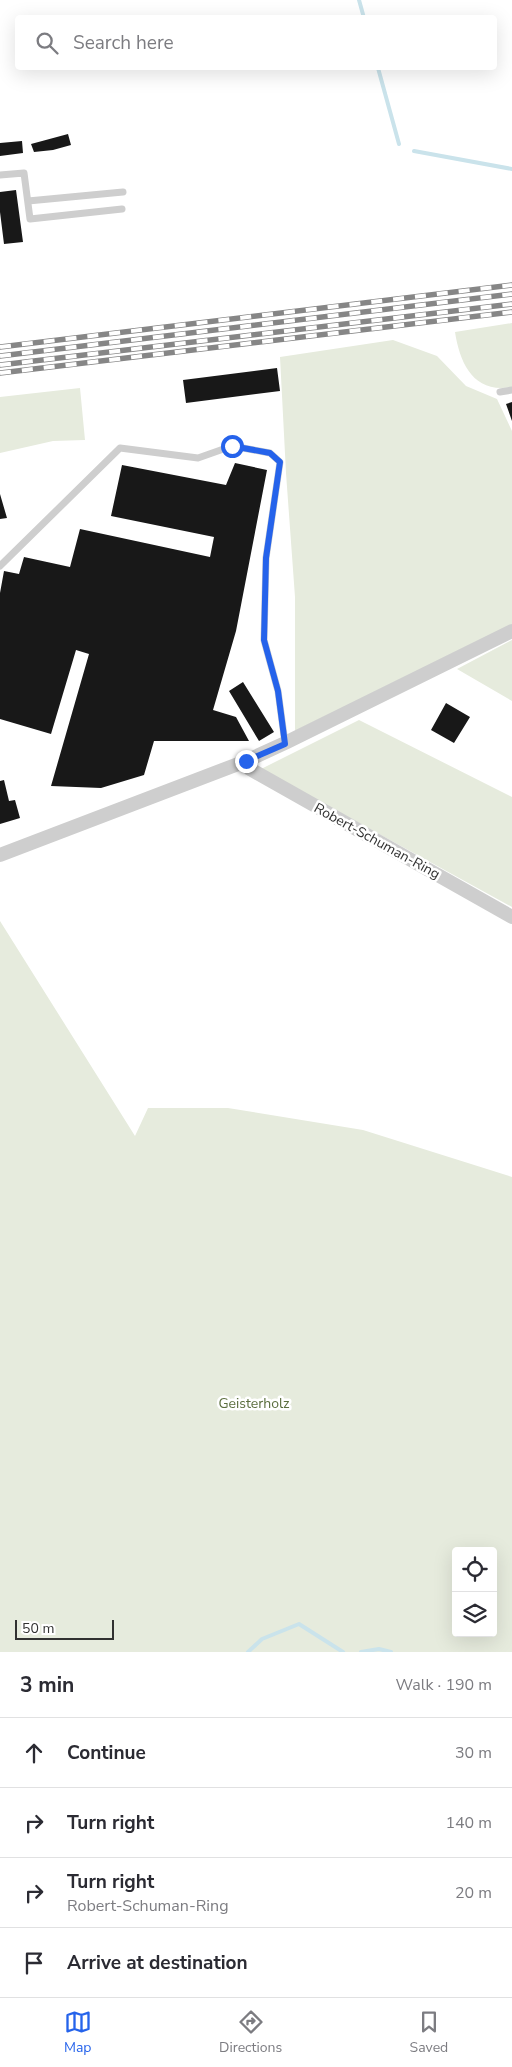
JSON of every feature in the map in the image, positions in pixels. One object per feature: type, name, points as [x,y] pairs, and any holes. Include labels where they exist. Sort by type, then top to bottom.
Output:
[{"type":"street","points":[[0,855],[246,761],[285,744],[512,631]]},
{"type":"street","name":"Robert-Schuman-Ring","points":[[246,761],[250,769],[512,917]]},
{"type":"lane","points":[[0,175],[24,173],[30,219],[122,209]]},
{"type":"lane","points":[[28,202],[124,192]]},
{"type":"lane","points":[[500,392],[512,390]]},
{"type":"lane","points":[[0,566],[120,448],[198,458],[232,446],[270,453],[280,462],[266,558],[264,640],[278,691],[285,744]]},
{"type":"green space","points":[[512,323],[512,387],[499,388],[488,386],[471,374],[465,365],[457,344],[455,332]]},
{"type":"green space","points":[[393,340],[437,356],[466,386],[497,399],[512,431],[512,624],[295,731],[295,597],[280,357]]},
{"type":"green space","points":[[80,388],[85,440],[53,441],[0,453],[0,397]]},
{"type":"green space","points":[[512,640],[512,701],[457,669]]},
{"type":"green space","points":[[359,720],[512,797],[512,907],[261,769]]},
{"type":"green space","name":"Geisterholz","points":[[0,921],[135,1136],[148,1108],[228,1108],[363,1130],[512,1177],[512,1652],[0,1652]]},
{"type":"building","points":[[68,134],[71,145],[53,150],[34,152],[31,144]]},
{"type":"building","points":[[22,141],[23,153],[0,156],[0,143]]},
{"type":"building","points":[[16,190],[23,242],[4,244],[0,212],[0,192]]},
{"type":"building","points":[[277,368],[280,391],[186,403],[183,380]]},
{"type":"building","points":[[512,402],[512,421],[506,404]]},
{"type":"building","points":[[235,463],[267,470],[236,631],[213,710],[236,717],[249,741],[154,741],[144,775],[101,788],[51,786],[89,654],[76,650],[51,734],[0,719],[0,593],[4,571],[19,574],[24,557],[70,567],[80,529],[210,557],[214,537],[111,516],[122,465],[226,485]]},
{"type":"building","points":[[0,494],[7,518],[0,519]]},
{"type":"building","points":[[243,682],[274,732],[259,741],[229,691]]},
{"type":"building","points":[[446,703],[470,717],[454,743],[431,730]]},
{"type":"building","points":[[4,780],[9,801],[15,800],[20,818],[0,824],[0,781]]},
{"type":"waterway","points":[[359,0],[363,15]]},
{"type":"waterway","points":[[379,70],[399,144]]},
{"type":"waterway","points":[[414,151],[512,169]]},
{"type":"waterway","points":[[248,1652],[262,1639],[299,1624],[343,1652]]},
{"type":"waterway","points":[[361,1652],[379,1649],[391,1652]]},
{"type":"railway","points":[[0,347],[512,285]]},
{"type":"railway","points":[[0,356],[512,294]]},
{"type":"railway","points":[[0,365],[512,304]]},
{"type":"railway","points":[[0,373],[512,312]]},
{"type":"route","points":[[232,446],[270,453],[280,462],[266,558],[264,640],[278,691],[285,744],[246,761]]}]
